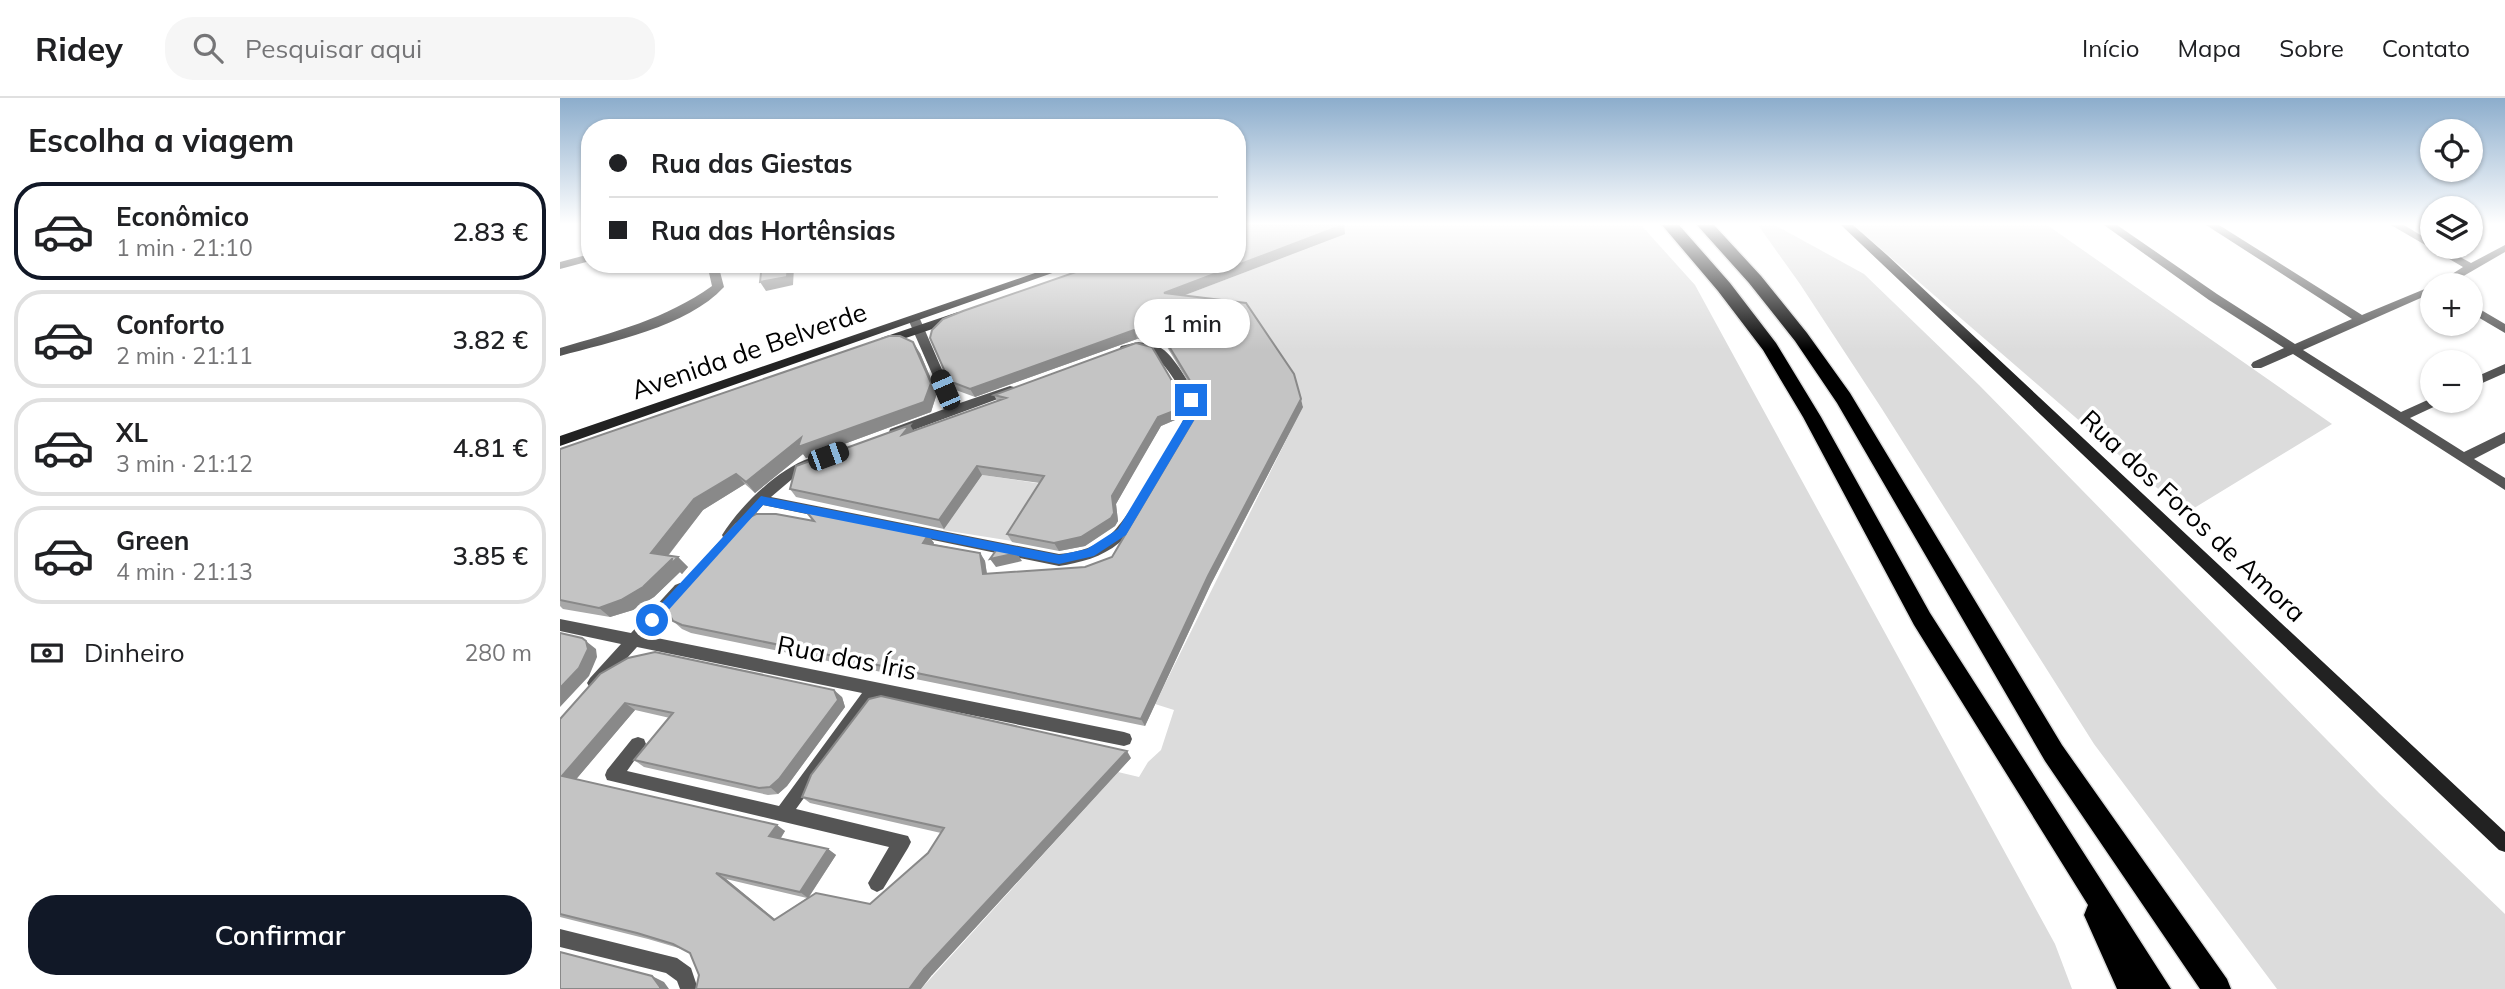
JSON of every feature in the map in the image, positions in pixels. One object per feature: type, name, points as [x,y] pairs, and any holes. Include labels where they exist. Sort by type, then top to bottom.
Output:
[{"type":"highway","points":[[1706,267],[1770,347],[1812,417],[1922,619],[2157,989]]},
{"type":"highway","points":[[1742,267],[1822,367],[1872,446],[2033,720],[2140,881],[2217,989]]},
{"type":"highway","points":[[2020,776],[2095,911],[2131,989]]},
{"type":"main road","name":"Rua dos Foros de Amora","points":[[1894,267],[2505,844]]},
{"type":"main road","name":"Avenida de Belverde","points":[[560,441],[1065,273]]},
{"type":"main road","name":"Avenida de Belverde","points":[[690,410],[916,324]]},
{"type":"street","points":[[2168,267],[2505,485]]},
{"type":"street","points":[[2277,267],[2362,320]]},
{"type":"street","points":[[2463,273],[2473,268]]},
{"type":"street","points":[[560,352],[664,321],[696,306],[718,287],[714,273]]},
{"type":"street","points":[[2257,365],[2420,294]]},
{"type":"street","points":[[2483,315],[2505,329]]},
{"type":"street","points":[[916,324],[954,411]]},
{"type":"street","points":[[761,500],[1059,559],[1090,553],[1122,532],[1162,468],[1193,409],[1191,400],[1157,349],[1138,345],[1105,356]]},
{"type":"street","points":[[2483,378],[2505,368]]},
{"type":"street","points":[[878,438],[1030,383]]},
{"type":"street","points":[[2401,417],[2420,408]]},
{"type":"street","points":[[2464,458],[2505,437]]},
{"type":"street","points":[[716,550],[789,473],[828,456]]},
{"type":"street","points":[[588,691],[688,580]]},
{"type":"street","name":"Rua das Íris","points":[[560,625],[1124,739]]},
{"type":"street","points":[[783,814],[874,688]]},
{"type":"street","points":[[638,744],[613,775],[902,842],[877,883]]},
{"type":"street","points":[[560,938],[670,965],[684,975],[689,989]]},
{"type":"shaded area","points":[[1259,267],[1678,267],[1695,285],[2055,944],[2072,989],[921,989],[1118,772],[1139,777],[1148,762],[1161,750],[1174,710],[1155,704],[1303,406],[1295,382],[1180,297]]},
{"type":"shaded area","points":[[1788,267],[1851,267],[1864,274],[1979,385],[2379,793],[2505,914],[2505,989],[2277,989],[2094,744]]},
{"type":"shaded area","points":[[1901,267],[2107,267],[2332,424],[2186,513]]},
{"type":"shaded area","points":[[982,475],[1049,485],[1012,541],[943,530]]},
{"type":"building","points":[[761,273],[787,273],[787,277],[760,282]]},
{"type":"building","points":[[1073,273],[1217,273],[1164,293],[1246,303],[1294,374],[1301,399],[1208,576],[1141,719],[682,625],[673,621],[667,610],[669,599],[736,524],[756,514],[776,514],[814,521],[805,510],[928,535],[923,543],[980,553],[983,574],[1085,567],[1112,557],[1207,397],[1198,401],[1198,394],[1164,338],[1149,331],[1134,330],[970,389],[949,381],[930,338],[932,330],[943,319]]},
{"type":"building","points":[[889,336],[900,336],[913,342],[931,383],[924,402],[798,447],[801,438],[746,482],[736,474],[694,499],[651,553],[678,557],[671,564],[672,559],[643,587],[621,600],[599,608],[560,600],[560,449]]},
{"type":"building","points":[[1136,343],[1152,347],[1181,396],[1179,409],[1158,417],[1112,496],[1114,513],[1111,518],[1081,537],[1054,543],[1007,534],[1044,476],[977,466],[939,520],[790,489],[796,466],[910,425],[902,435],[1006,398],[994,395]]},
{"type":"building","points":[[997,549],[1017,553],[990,559]]},
{"type":"building","points":[[560,633],[582,638],[588,649],[579,668],[560,688]]},
{"type":"building","points":[[655,652],[834,690],[838,700],[779,779],[770,787],[759,788],[634,760],[673,713],[625,703],[562,776],[777,825],[769,836],[828,849],[800,892],[716,873],[774,920],[816,893],[870,904],[928,853],[944,828],[802,797],[811,775],[869,699],[881,696],[1127,751],[924,969],[909,989],[696,989],[699,975],[690,953],[673,944],[637,933],[560,914],[560,719],[600,674],[628,658]]},
{"type":"building","points":[[560,952],[652,976],[660,989],[560,989]]},
{"type":"route","points":[[652,620],[761,500],[1059,559],[1090,553],[1122,532],[1191,417],[1191,400]]}]
